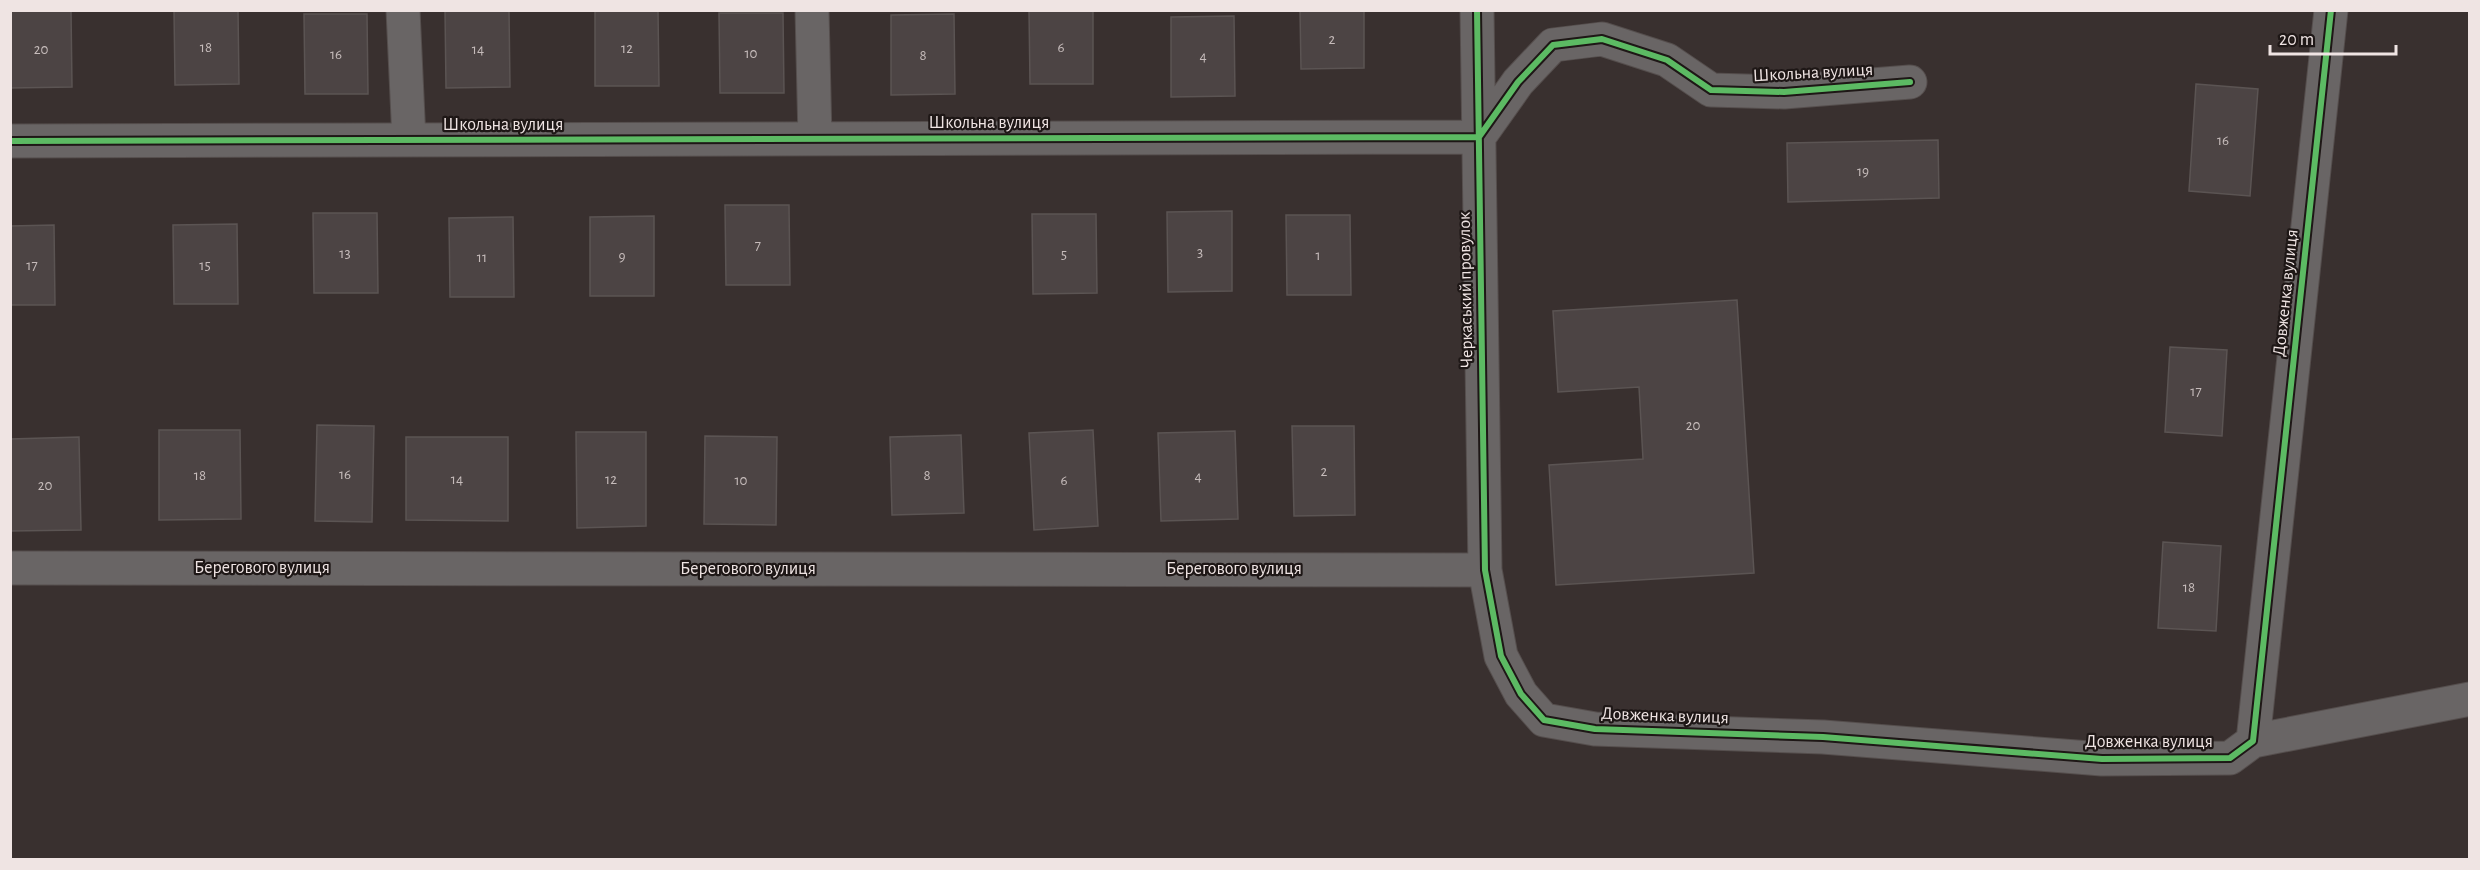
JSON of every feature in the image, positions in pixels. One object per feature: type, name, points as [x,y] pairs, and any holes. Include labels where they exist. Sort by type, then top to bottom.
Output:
[{"type":"street","points":[[403,10],[409,140]]},
{"type":"street","points":[[812,10],[815,139]]},
{"type":"street","name":"Черкаський провулок","points":[[1477,10],[1485,570]]},
{"type":"street","name":"Довженка вулиця","points":[[1485,570],[1502,656],[1521,693],[1544,720],[1595,729],[1823,737],[2102,759],[2230,758],[2253,741],[2331,10]]},
{"type":"street","name":"Школьна вулиця","points":[[10,141],[1479,137],[1518,82],[1553,45],[1602,39],[1667,60],[1710,90],[1784,92],[1911,82]]},
{"type":"street","name":"Берегового вулиця","points":[[10,568],[1485,570]]},
{"type":"street","points":[[2253,741],[2469,699]]},
{"type":"building","points":[[10,10],[71,10],[72,87],[10,88]]},
{"type":"building","points":[[174,10],[238,10],[239,84],[175,85]]},
{"type":"building","points":[[445,10],[509,10],[510,87],[446,88]]},
{"type":"building","points":[[595,10],[658,10],[659,86],[595,86]]},
{"type":"building","points":[[1029,10],[1093,10],[1093,84],[1030,84]]},
{"type":"building","points":[[1300,10],[1364,10],[1364,68],[1301,69]]},
{"type":"building","points":[[719,13],[783,13],[784,93],[720,93]]},
{"type":"building","points":[[304,14],[367,14],[368,94],[305,94]]},
{"type":"building","points":[[954,14],[955,94],[891,95],[891,15]]},
{"type":"building","points":[[1234,16],[1235,96],[1171,97],[1171,17]]},
{"type":"building","points":[[2196,84],[2258,89],[2250,196],[2189,191]]},
{"type":"building","points":[[1938,140],[1939,198],[1788,202],[1787,143]]},
{"type":"building","points":[[725,205],[789,205],[790,285],[726,285]]},
{"type":"building","points":[[1232,211],[1232,291],[1168,292],[1167,212]]},
{"type":"building","points":[[313,213],[377,213],[378,293],[314,293]]},
{"type":"building","points":[[1032,214],[1096,214],[1097,293],[1033,294]]},
{"type":"building","points":[[1286,215],[1350,215],[1351,295],[1287,295]]},
{"type":"building","points":[[654,216],[654,296],[590,296],[590,217]]},
{"type":"building","points":[[513,217],[514,297],[450,297],[449,218]]},
{"type":"building","points":[[237,224],[238,304],[174,304],[173,225]]},
{"type":"building","points":[[54,225],[55,305],[10,305],[10,226]]},
{"type":"building","points":[[1737,300],[1754,573],[1556,585],[1549,465],[1643,459],[1639,387],[1558,392],[1553,311]]},
{"type":"building","points":[[2170,347],[2227,350],[2222,436],[2165,432]]},
{"type":"building","points":[[317,425],[374,426],[372,522],[315,521]]},
{"type":"building","points":[[1292,426],[1354,426],[1355,515],[1294,516]]},
{"type":"building","points":[[159,430],[240,430],[241,519],[159,520]]},
{"type":"building","points":[[1093,430],[1098,526],[1034,530],[1029,433]]},
{"type":"building","points":[[1235,431],[1238,519],[1161,521],[1158,433]]},
{"type":"building","points":[[576,432],[646,432],[646,526],[577,528]]},
{"type":"building","points":[[961,435],[964,513],[892,515],[890,437]]},
{"type":"building","points":[[705,436],[777,437],[776,525],[704,524]]},
{"type":"building","points":[[79,437],[81,530],[10,531],[10,439]]},
{"type":"building","points":[[406,437],[508,437],[508,521],[406,520]]},
{"type":"building","points":[[2163,542],[2221,546],[2216,631],[2158,628]]},
{"type":"cycle path","points":[[1477,10],[1485,570],[1501,656],[1521,694],[1544,720],[1595,729],[1823,737],[2102,759],[2230,758],[2253,741],[2331,10]]},
{"type":"cycle path","points":[[10,141],[1479,137],[1518,82],[1553,45],[1602,39],[1667,60],[1711,90],[1784,92],[1910,82]]}]
